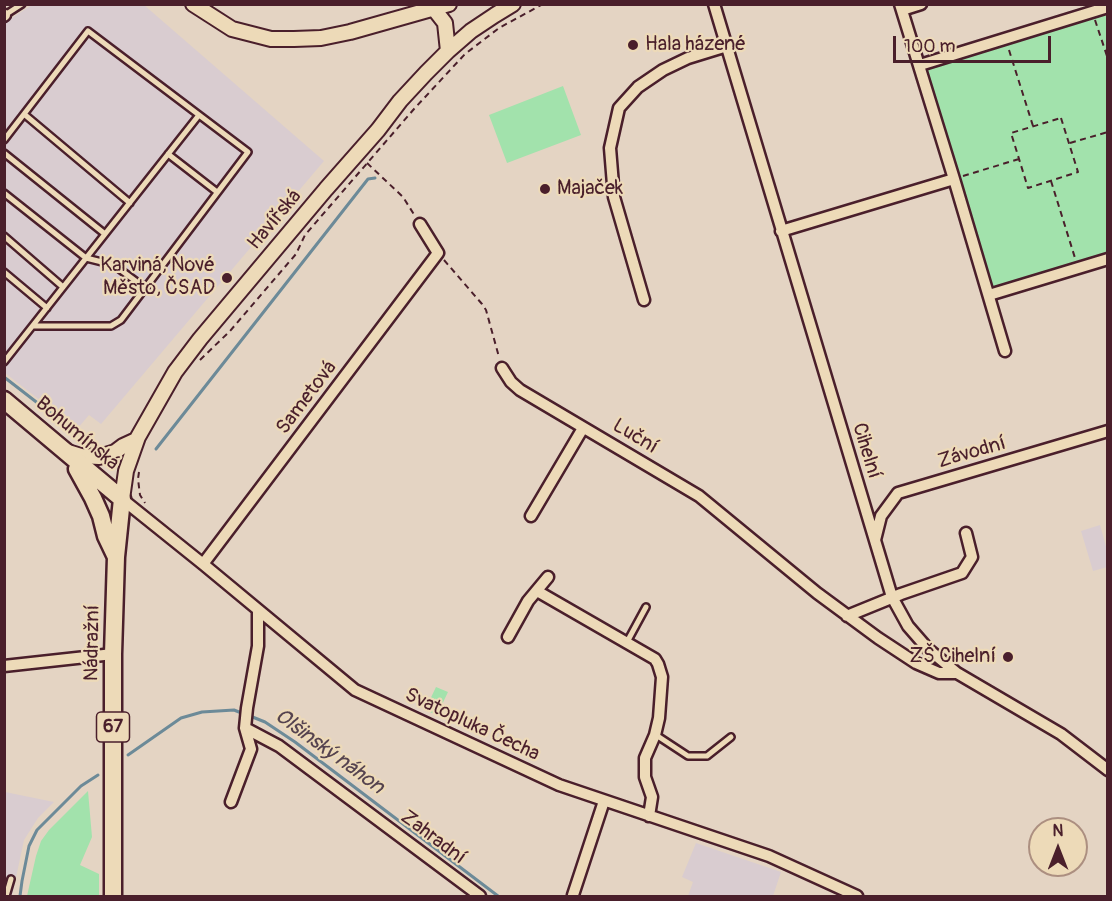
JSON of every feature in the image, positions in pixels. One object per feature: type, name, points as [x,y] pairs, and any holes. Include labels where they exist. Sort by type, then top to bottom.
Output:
[{"type":"main road","name":"Bohumínská","points":[[4,400],[122,499]]},
{"type":"main road","points":[[66,453],[93,498],[116,557]]},
{"type":"main road","name":"Nádražní","points":[[113,897],[112,654],[116,557],[122,499]]},
{"type":"street","points":[[193,4],[232,29],[271,39],[321,38],[448,4]]},
{"type":"street","name":"Havířská","points":[[122,499],[126,471],[136,440],[175,372],[200,339],[378,130],[400,101],[448,51],[471,31],[513,4]]},
{"type":"street","name":"Cihelní","points":[[714,4],[892,597],[908,626],[928,649],[957,673],[1061,734],[1107,770]]},
{"type":"street","points":[[921,4],[901,7],[1005,351]]},
{"type":"street","points":[[920,65],[1107,7]]},
{"type":"street","points":[[434,9],[444,23],[448,51]]},
{"type":"street","points":[[644,300],[614,197],[610,148],[619,108],[638,87],[663,70],[688,58],[727,46]]},
{"type":"street","points":[[781,231],[954,179]]},
{"type":"street","points":[[420,224],[438,253]]},
{"type":"street","name":"Sametová","points":[[203,564],[438,253]]},
{"type":"street","points":[[989,295],[1107,260]]},
{"type":"street","name":"Luční","points":[[502,368],[511,382],[520,390],[699,496],[847,616],[878,638],[916,663],[939,673],[957,673]]},
{"type":"street","points":[[531,516],[583,428]]},
{"type":"street","name":"Závodní","points":[[874,541],[881,516],[898,493],[1107,431]]},
{"type":"street","points":[[66,453],[99,457],[115,452],[136,440]]},
{"type":"street","name":"Svatopluka Čecha","points":[[122,499],[356,690],[559,785],[769,856],[857,897]]},
{"type":"street","points":[[847,616],[892,597],[962,573],[972,557],[966,533]]},
{"type":"street","points":[[508,637],[528,601],[548,577]]},
{"type":"street","points":[[537,591],[655,659],[661,670],[659,718],[655,735],[645,758],[645,777],[652,797],[649,816]]},
{"type":"street","points":[[231,802],[251,749],[246,718],[258,646],[258,610]]},
{"type":"street","points":[[4,666],[112,654]]},
{"type":"street","name":"Zahradní","points":[[246,718],[279,746],[480,897]]},
{"type":"street","points":[[573,895],[604,801]]},
{"type":"lane","points":[[5,16],[22,4]]},
{"type":"lane","points":[[4,140],[88,31],[248,152],[121,320],[111,326],[33,326]]},
{"type":"lane","points":[[24,114],[130,203]]},
{"type":"lane","points":[[4,362],[199,115]]},
{"type":"lane","points":[[4,153],[105,234]]},
{"type":"lane","points":[[168,154],[217,192]]},
{"type":"lane","points":[[4,193],[86,258],[114,265],[145,288]]},
{"type":"lane","points":[[4,236],[63,287]]},
{"type":"lane","points":[[4,272],[47,308]]},
{"type":"lane","points":[[626,643],[646,607]]},
{"type":"lane","points":[[655,735],[688,756],[706,756],[731,737]]},
{"type":"lane","points":[[6,897],[11,879]]},
{"type":"path","points":[[194,366],[237,323],[296,254],[306,235],[367,163],[465,54],[499,28],[543,4]]},
{"type":"path","points":[[1093,12],[1107,59]]},
{"type":"path","points":[[1005,38],[1033,126]]},
{"type":"path","points":[[1061,118],[1069,143],[1078,172],[1028,188],[1011,133],[1061,118]]},
{"type":"path","points":[[1069,143],[1107,132]]},
{"type":"path","points":[[954,179],[1019,159]]},
{"type":"path","points":[[367,163],[403,197],[420,224]]},
{"type":"path","points":[[1051,180],[1079,268]]},
{"type":"path","points":[[438,253],[486,310],[502,368]]},
{"type":"path","points":[[140,470],[138,479],[140,495],[150,510]]},
{"type":"shaded area","points":[[32,5],[144,5],[324,161],[101,424],[89,415],[77,429],[5,373],[4,23]]},
{"type":"shaded area","points":[[1100,525],[1107,550],[1107,567],[1093,571],[1081,531]]},
{"type":"shaded area","points":[[5,792],[54,802],[38,818],[24,840],[12,896],[5,896]]},
{"type":"shaded area","points":[[696,843],[781,872],[773,896],[688,896],[693,882],[682,877]]},
{"type":"green space","points":[[1107,13],[1107,254],[993,288],[926,68]]},
{"type":"green space","points":[[563,86],[581,135],[507,163],[489,115]]},
{"type":"green space","points":[[436,687],[448,692],[437,715],[425,710]]},
{"type":"green space","points":[[88,791],[92,837],[80,865],[99,874],[99,896],[27,896],[41,841]]},
{"type":"waterway","points":[[156,449],[368,179],[375,178]]},
{"type":"waterway","points":[[4,377],[57,418],[69,431]]},
{"type":"waterway","name":"Olšinský náhon","points":[[128,755],[181,718],[202,712],[234,710],[244,714]]},
{"type":"waterway","name":"Olšinský náhon","points":[[250,716],[265,722],[295,742],[498,896]]},
{"type":"waterway","name":"Olšinský náhon","points":[[20,896],[29,846],[37,830],[81,786],[98,775]]},
{"type":"place","name":"Hala házené","points":[[633,45]]},
{"type":"place","name":"Majaček","points":[[545,189]]},
{"type":"place","name":"Karviná, Nové Město, ČSAD","points":[[227,278]]},
{"type":"place","name":"ZŠ Cihelní","points":[[1008,657]]}]
